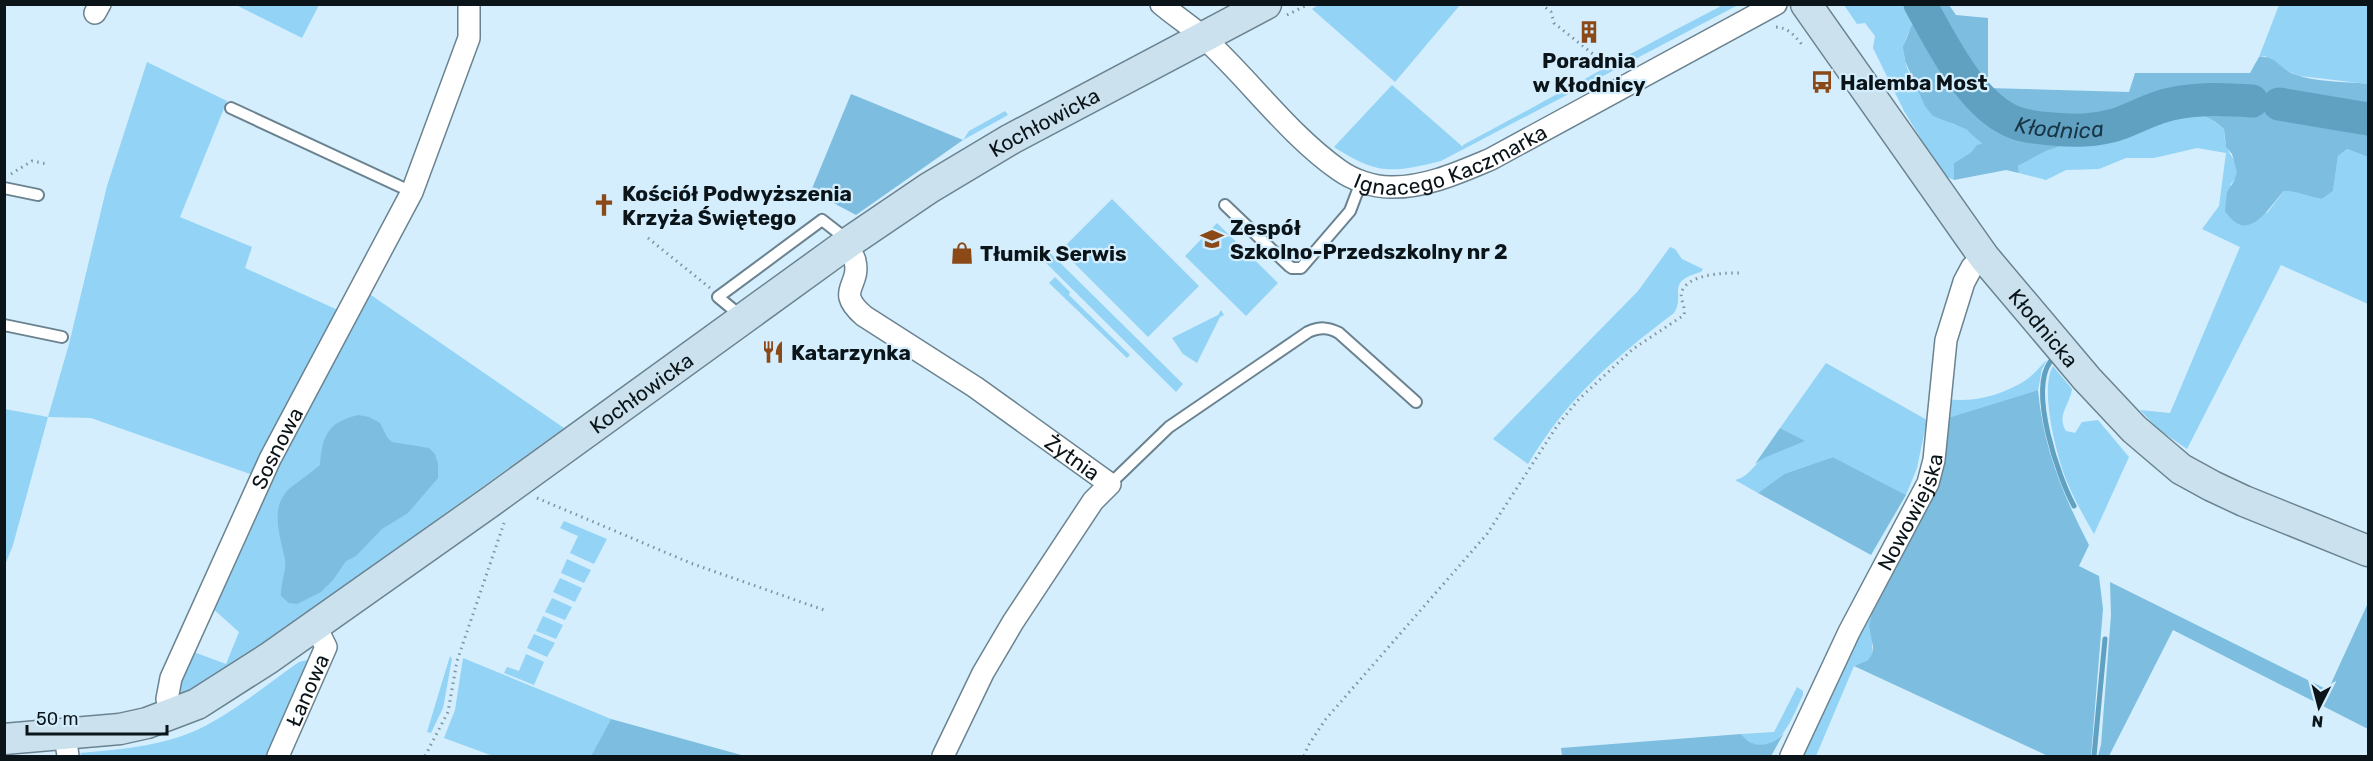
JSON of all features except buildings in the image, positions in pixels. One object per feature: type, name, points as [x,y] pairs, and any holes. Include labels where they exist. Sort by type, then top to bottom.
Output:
[{"type":"street","name":"Sosnowa","points":[[171,715],[167,699],[171,678],[270,459],[412,192],[469,38],[469,4]]},
{"type":"street","name":"Ignacego Kaczmarka","points":[[1161,4],[1203,37],[1310,145],[1339,171],[1361,182],[1389,187],[1408,186],[1459,172],[1491,159],[1776,4]]},
{"type":"street","name":"Kochłowicka","points":[[4,739],[66,746],[171,715],[197,704],[315,625],[490,502],[847,243],[929,189],[1011,139],[1266,4]]},
{"type":"street","name":"Kłodnicka","points":[[1806,4],[1984,257],[2105,400],[2155,450],[2181,469],[2212,486],[2368,551]]},
{"type":"street","name":"Żytnia","points":[[847,243],[855,259],[855,271],[849,298],[852,306],[975,387],[1110,484],[1094,501],[1014,621],[983,674],[943,756]]},
{"type":"street","name":"Nowowiejska","points":[[1791,756],[1849,632],[1928,483],[1934,460],[1946,340],[1964,282],[1972,267],[1984,257]]},
{"type":"street","name":"Łanowa","points":[[278,756],[326,647],[315,625]]},
{"type":"lane","points":[[231,108],[412,192]]},
{"type":"lane","points":[[1225,205],[1289,266],[1297,269],[1350,211],[1361,182]]},
{"type":"lane","points":[[4,188],[38,195]]},
{"type":"lane","points":[[4,325],[62,337]]},
{"type":"lane","points":[[1110,484],[1169,427],[1308,332],[1318,328],[1330,328],[1340,333],[1416,402]]},
{"type":"path","points":[[1541,4],[1551,12],[1554,23],[1631,84]]},
{"type":"path","points":[[1774,27],[1793,33],[1803,46]]},
{"type":"path","points":[[4,175],[14,173],[34,160],[47,164]]},
{"type":"path","points":[[648,238],[684,266]]},
{"type":"path","points":[[1304,756],[1325,720],[1486,534],[1557,426],[1579,399],[1633,350],[1684,315],[1686,307],[1682,295],[1683,289],[1689,282],[1700,278],[1742,273]]},
{"type":"path","points":[[515,483],[540,500],[693,564],[824,610]]},
{"type":"path","points":[[425,756],[448,712],[457,661],[504,522],[490,502]]},
{"type":"shaded area","points":[[1320,4],[1460,5],[1395,82],[1312,9]]},
{"type":"shaded area","points":[[236,5],[319,5],[302,38]]},
{"type":"shaded area","points":[[1723,5],[1738,5],[1441,161],[1410,168],[1386,169],[1362,163],[1334,147],[1392,85],[1463,147]]},
{"type":"shaded area","points":[[1844,5],[1914,5],[1921,15],[1906,39],[1904,58],[1907,68],[1918,89],[1941,116],[1966,129],[1983,145],[1974,148],[1954,163],[1954,180],[1941,172],[1904,111],[1873,48],[1875,36],[1865,23],[1857,24]]},
{"type":"shaded area","points":[[1939,5],[1949,5],[1956,15],[1988,18],[1988,88],[2129,92],[2135,73],[2250,73],[2259,57],[2270,58],[2289,72],[2303,77],[2368,84],[2368,157],[2347,149],[2338,156],[2333,191],[2322,199],[2284,191],[2257,221],[2250,225],[2242,225],[2233,221],[2225,211],[2227,192],[2237,172],[2232,154],[2226,147],[2224,129],[2205,116],[2188,111],[2182,111],[2108,138],[2068,144],[2046,151],[2018,166],[2019,173],[2006,170],[1954,180],[1954,163],[1970,153],[1977,145],[1982,144],[1966,129],[1933,116],[1925,106],[1905,61],[1903,47],[1911,27],[1921,15]]},
{"type":"shaded area","points":[[2279,5],[2368,5],[2368,84],[2300,76],[2285,70],[2265,56],[2259,57]]},
{"type":"shaded area","points":[[147,62],[227,101],[180,217],[252,247],[245,268],[340,311],[253,475],[91,418],[48,417],[69,344],[107,186]]},
{"type":"shaded area","points":[[851,94],[963,140],[856,215],[811,191]]},
{"type":"shaded area","points":[[1005,111],[1008,115],[963,140],[969,131]]},
{"type":"shaded area","points":[[2182,111],[2204,114],[2224,129],[2226,145],[2237,169],[2235,179],[2230,185],[2267,213],[2284,191],[2322,199],[2333,191],[2338,156],[2347,149],[2368,157],[2368,304],[2281,265],[2187,449],[2158,429],[2140,410],[2170,413],[2240,247],[2202,229],[2219,206],[2226,153],[2197,148],[2154,158],[2126,158],[2099,169],[2066,170],[2046,180],[2019,173],[2018,166],[2046,151],[2068,144],[2108,138]]},
{"type":"shaded area","points":[[1112,199],[1199,286],[1148,337],[1061,250]]},
{"type":"shaded area","points":[[1217,223],[1278,283],[1246,316],[1185,256]]},
{"type":"shaded area","points":[[1040,243],[1183,384],[1176,392],[1033,250]]},
{"type":"shaded area","points":[[1670,247],[1675,249],[1682,259],[1703,269],[1679,284],[1674,313],[1593,381],[1560,418],[1528,464],[1493,439],[1638,291]]},
{"type":"shaded area","points":[[1055,277],[1070,292],[1069,295],[1130,355],[1127,358],[1049,283]]},
{"type":"shaded area","points":[[368,293],[564,428],[196,693],[189,696],[181,694],[179,688],[191,651],[226,664],[239,632],[211,607],[280,461]]},
{"type":"shaded area","points":[[1221,310],[1224,315],[1220,317],[1197,363],[1183,354],[1172,338],[1218,315]]},
{"type":"shaded area","points":[[2047,360],[2042,369],[2038,390],[1944,419],[1946,399],[1977,399],[2008,390],[2029,378]]},
{"type":"shaded area","points":[[1826,363],[1927,420],[1917,468],[1906,495],[1833,457],[1784,474],[1758,493],[1735,480],[1747,474],[1769,455],[1804,441],[1780,428]]},
{"type":"shaded area","points":[[2053,366],[2072,389],[2062,420],[2066,431],[2075,433],[2082,422],[2098,420],[2129,457],[2094,534],[2068,484],[2055,442],[2048,391]]},
{"type":"shaded area","points":[[2038,390],[2049,451],[2071,508],[2089,545],[2079,566],[2099,576],[2103,609],[2091,756],[2048,756],[1854,666],[1868,660],[1872,654],[1869,625],[1878,592],[1944,419]]},
{"type":"shaded area","points":[[5,409],[48,417],[13,545],[5,565]]},
{"type":"shaded area","points":[[358,415],[369,417],[380,423],[392,442],[429,448],[435,454],[438,464],[438,478],[408,513],[382,529],[356,556],[346,561],[333,580],[321,592],[297,604],[289,603],[281,596],[285,559],[278,522],[280,504],[290,488],[320,465],[325,438],[333,426]]},
{"type":"shaded area","points":[[1780,428],[1805,441],[1755,464]]},
{"type":"shaded area","points":[[1833,457],[1906,495],[1871,555],[1758,493],[1784,474]]},
{"type":"shaded area","points":[[564,521],[607,539],[594,564],[570,553],[578,536],[560,528]]},
{"type":"shaded area","points":[[567,559],[591,570],[584,583],[561,573]]},
{"type":"shaded area","points":[[560,578],[582,588],[575,602],[553,592]]},
{"type":"shaded area","points":[[2110,582],[2328,690],[2368,603],[2368,729],[2173,630],[2109,756],[2098,756],[2101,745],[2111,615]]},
{"type":"shaded area","points":[[1878,592],[1872,616],[1872,654],[1868,660],[1854,666],[1816,756],[1800,756]]},
{"type":"shaded area","points":[[552,598],[572,607],[565,620],[545,612]]},
{"type":"shaded area","points":[[543,616],[563,625],[556,639],[536,631]]},
{"type":"shaded area","points":[[534,634],[555,643],[547,657],[527,648]]},
{"type":"shaded area","points":[[526,654],[544,662],[534,685],[504,673],[507,667],[519,671]]},
{"type":"shaded area","points":[[450,656],[452,659],[443,708],[431,733],[427,732]]},
{"type":"shaded area","points":[[463,658],[611,719],[591,756],[493,756],[444,738],[455,710]]},
{"type":"shaded area","points":[[307,660],[308,673],[271,756],[82,756],[80,753],[161,742],[192,732],[230,711],[299,662]]},
{"type":"shaded area","points":[[1797,687],[1803,691],[1803,695],[1790,722],[1778,739],[1762,746],[1743,737],[1741,734],[1774,732]]},
{"type":"shaded area","points":[[611,719],[745,756],[591,756]]},
{"type":"shaded area","points":[[1784,733],[1771,756],[1562,756],[1561,748],[1741,734],[1751,743],[1763,745],[1774,741]]},
{"type":"waterway","name":"Kłodnica","points":[[1920,4],[1948,55],[1972,89],[2000,115],[2016,123],[2060,130],[2091,129],[2115,125],[2156,108],[2181,102],[2252,101]]},
{"type":"waterway","name":"Kłodnica","points":[[2279,104],[2368,119]]},
{"type":"waterway","points":[[2156,108],[2160,122]]},
{"type":"waterway","points":[[2050,362],[2044,376],[2044,413],[2054,455],[2074,506]]},
{"type":"waterway","points":[[2094,756],[2105,639]]},
{"type":"place","name":"Poradnia w Kłodnicy","points":[[1589,32]]},
{"type":"place","name":"Halemba Most","points":[[1822,82]]},
{"type":"place","name":"Kościół Podwyższenia Krzyża Świętego","points":[[604,205]]},
{"type":"place","name":"Zespół Szkolno-Przedszkolny nr 2","points":[[1212,239]]},
{"type":"place","name":"Tłumik Serwis","points":[[962,253]]},
{"type":"place","name":"Katarzynka","points":[[773,352]]}]
